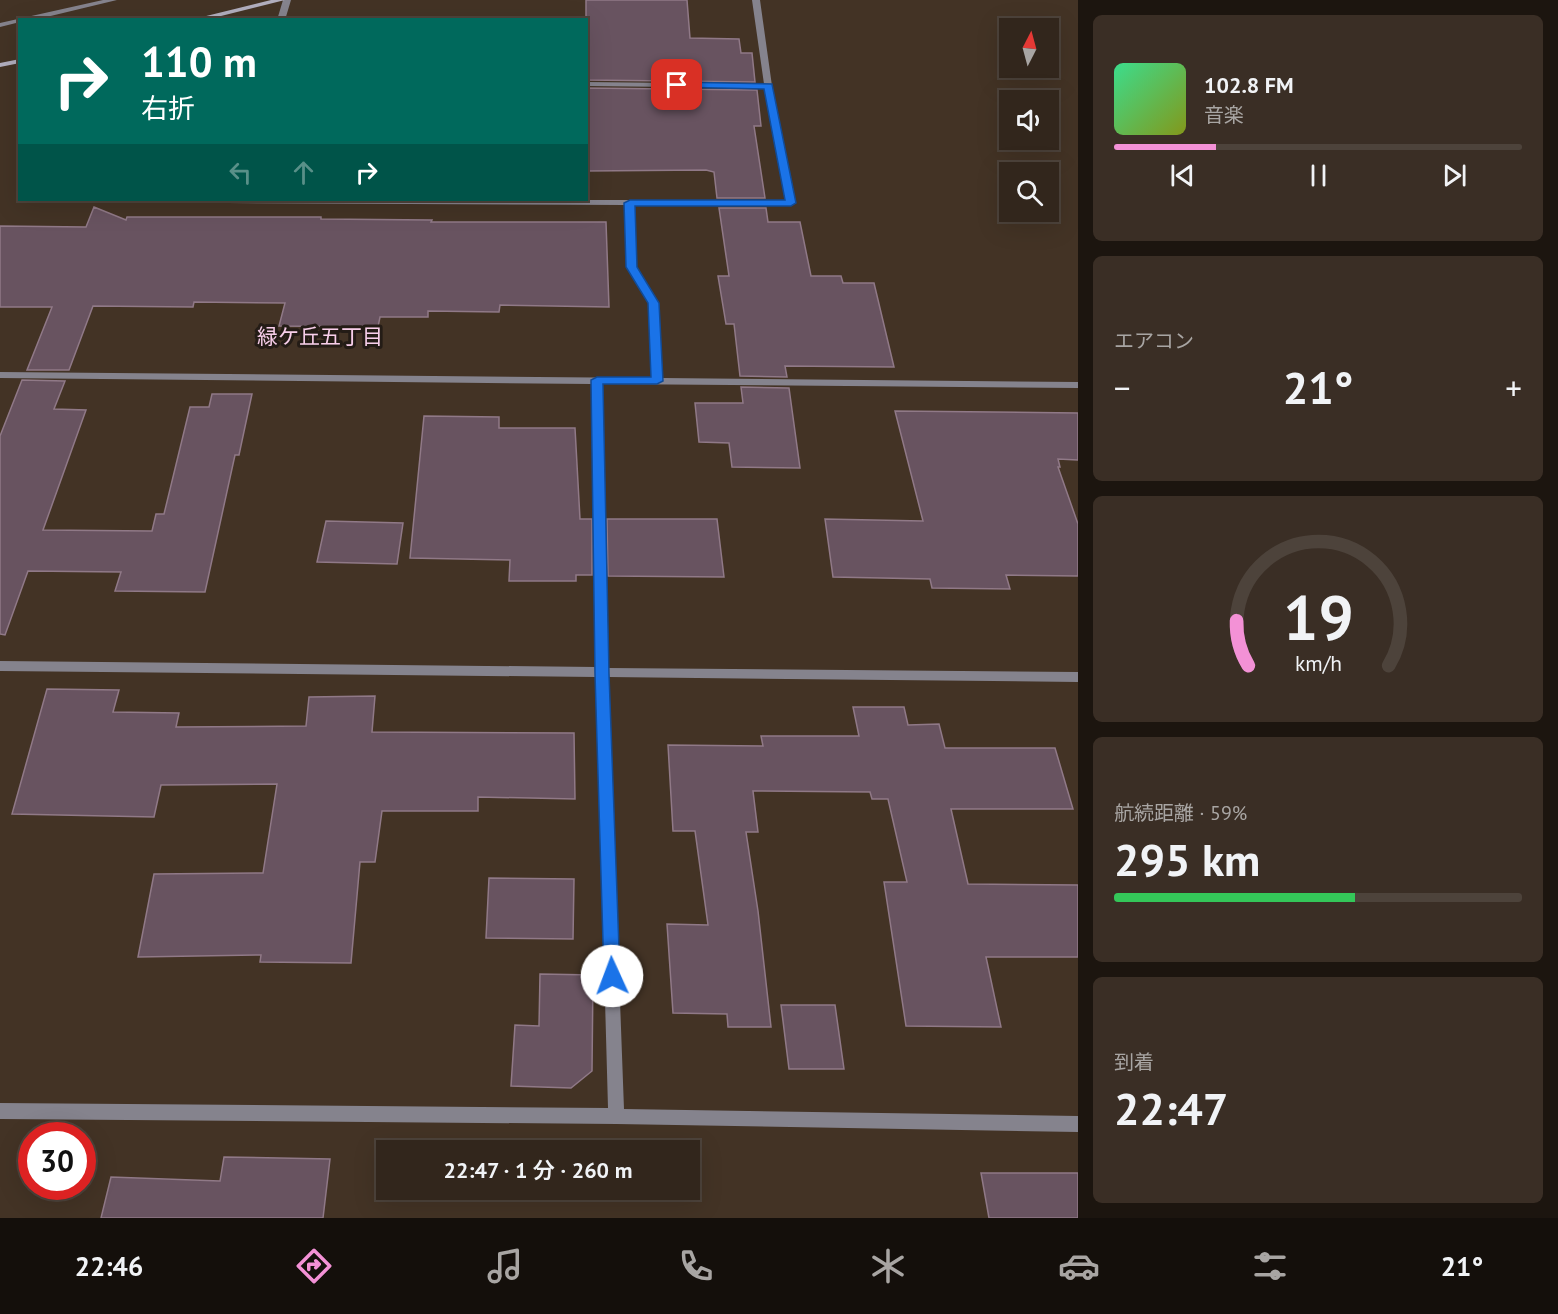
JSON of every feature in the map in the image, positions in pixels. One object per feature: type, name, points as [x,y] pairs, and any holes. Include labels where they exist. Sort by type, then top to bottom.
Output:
[{"type":"main road","points":[[202,18],[281,0]]},
{"type":"main road","points":[[0,66],[18,61]]},
{"type":"street","points":[[30,18],[113,0]]},
{"type":"street","points":[[282,18],[287,0]]},
{"type":"street","points":[[362,201],[791,203],[768,86],[756,0]]},
{"type":"street","points":[[0,25],[18,21]]},
{"type":"street","points":[[588,84],[768,86]]},
{"type":"street","points":[[630,203],[631,267],[654,303],[657,381]]},
{"type":"street","points":[[0,375],[1078,386]]},
{"type":"street","points":[[597,380],[602,674],[616,1116]]},
{"type":"street","points":[[0,666],[1078,678]]},
{"type":"street","points":[[0,1111],[616,1116],[1078,1124]]},
{"type":"building","points":[[586,0],[687,0],[690,38],[739,39],[741,53],[752,53],[755,82],[588,80],[588,18],[586,18]]},
{"type":"building","points":[[588,88],[757,90],[761,126],[754,126],[765,198],[717,198],[714,172],[706,170],[588,171]]},
{"type":"building","points":[[94,207],[126,220],[127,217],[321,217],[321,219],[432,220],[431,222],[606,222],[609,307],[500,305],[499,312],[428,311],[428,317],[380,317],[378,327],[279,326],[285,303],[194,302],[193,307],[93,306],[69,370],[27,370],[52,307],[0,307],[0,226],[86,227]]},
{"type":"building","points":[[719,208],[766,208],[768,222],[800,222],[811,276],[841,276],[843,283],[874,283],[894,367],[785,366],[787,377],[740,376],[734,324],[726,324],[718,276],[729,276]]},
{"type":"building","points":[[22,380],[65,381],[54,409],[86,410],[43,530],[152,531],[156,514],[164,514],[190,407],[209,407],[212,394],[252,394],[239,455],[235,455],[205,592],[115,591],[121,572],[28,571],[5,635],[0,634],[0,436]]},
{"type":"building","points":[[741,387],[789,388],[800,468],[732,467],[729,443],[699,442],[695,403],[743,403]]},
{"type":"building","points":[[895,411],[1078,413],[1078,460],[1058,459],[1060,467],[1058,467],[1078,524],[1078,576],[1006,575],[1010,589],[932,588],[930,579],[833,577],[825,519],[923,521]]},
{"type":"building","points":[[424,416],[499,417],[499,428],[575,428],[580,519],[592,519],[592,575],[576,575],[576,581],[509,581],[510,560],[410,558]]},
{"type":"building","points":[[607,519],[717,519],[724,577],[608,576]]},
{"type":"building","points":[[326,521],[403,523],[397,564],[317,562]]},
{"type":"building","points":[[47,689],[119,690],[113,712],[179,713],[176,727],[306,726],[309,697],[375,696],[372,732],[574,733],[575,799],[478,797],[478,811],[382,811],[375,862],[360,862],[351,963],[260,962],[261,955],[138,957],[154,874],[263,873],[277,784],[161,785],[154,817],[12,814]]},
{"type":"building","points":[[853,707],[904,707],[908,725],[939,724],[945,748],[1055,748],[1073,809],[951,809],[968,884],[1078,885],[1078,957],[986,957],[1001,1027],[906,1026],[884,882],[907,882],[888,799],[872,799],[870,792],[753,791],[758,832],[746,832],[758,911],[771,1027],[728,1027],[727,1014],[673,1013],[667,924],[708,925],[695,831],[673,831],[668,745],[763,746],[761,736],[859,736]]},
{"type":"building","points":[[489,878],[574,879],[573,939],[486,938]]},
{"type":"building","points":[[540,974],[593,975],[592,1071],[571,1088],[511,1086],[515,1025],[539,1026]]},
{"type":"building","points":[[781,1005],[835,1005],[844,1069],[789,1069]]},
{"type":"building","points":[[224,1157],[330,1159],[323,1218],[101,1218],[111,1177],[220,1181]]},
{"type":"building","points":[[981,1173],[1078,1173],[1078,1218],[989,1218]]},
{"type":"district","name":"緑ケ丘五丁目","points":[[320,337]]},
{"type":"route","points":[[612,976],[602,674],[597,380],[657,381],[654,303],[631,267],[630,203],[791,203],[768,86],[677,85]]}]
